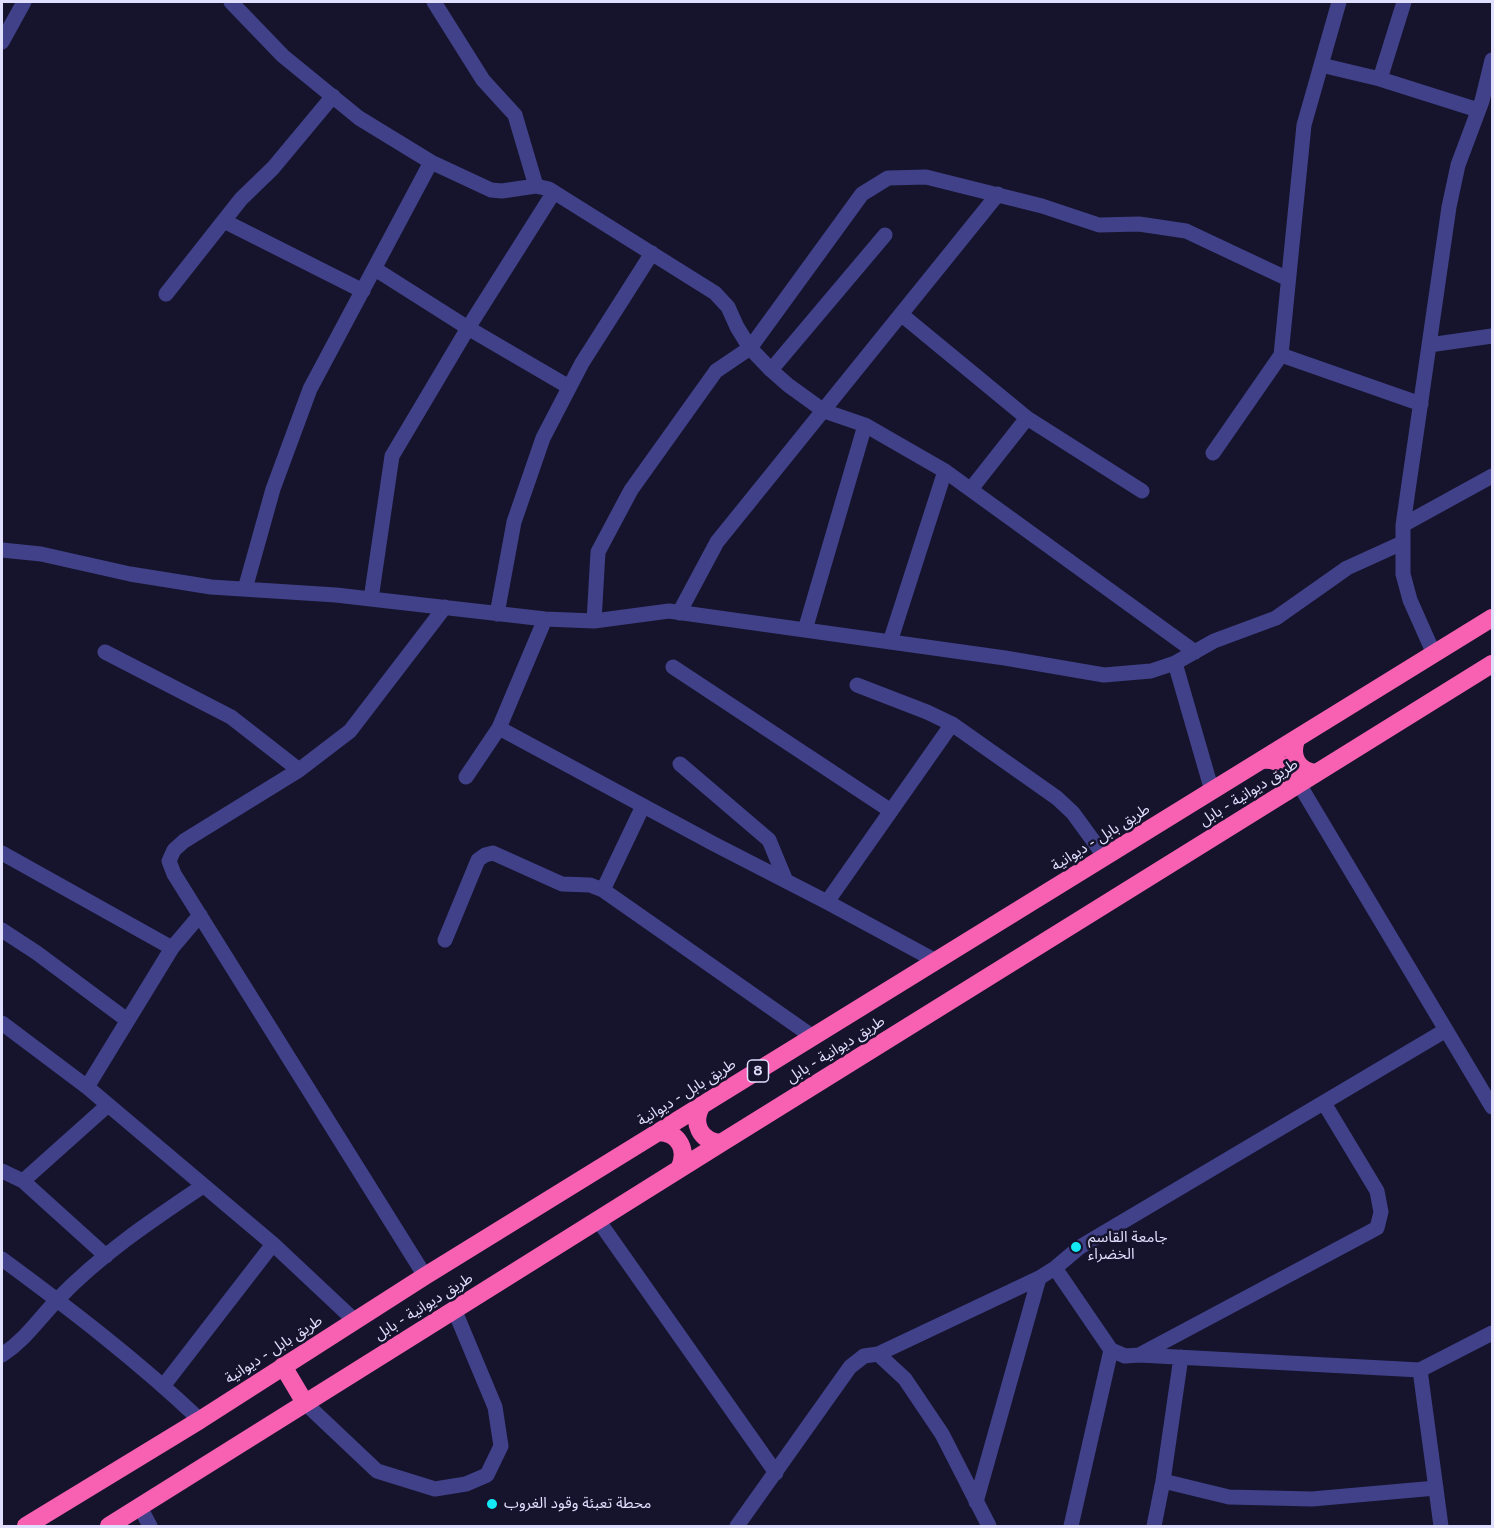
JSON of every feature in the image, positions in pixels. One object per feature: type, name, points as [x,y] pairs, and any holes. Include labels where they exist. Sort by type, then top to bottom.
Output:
[{"type":"highway","name":"طريق بابل - ديوانية","points":[[26,1527],[200,1420],[354,1320],[1492,618]]},
{"type":"highway","name":"طريق ديوانية - بابل","points":[[109,1527],[454,1309],[1492,664]]},
{"type":"highway","points":[[1296,740],[1293,753],[1298,765],[1303,770],[1316,773]]},
{"type":"highway","points":[[1279,750],[1292,788]]},
{"type":"highway","points":[[1263,760],[1275,760],[1285,768],[1292,788]]},
{"type":"highway","points":[[702,1105],[696,1122],[699,1131],[704,1138],[721,1143]]},
{"type":"highway","points":[[659,1132],[674,1136],[681,1143],[684,1152],[679,1169]]},
{"type":"highway","points":[[283,1366],[305,1403]]},
{"type":"street","points":[[2,42],[24,2]]},
{"type":"street","points":[[231,2],[283,56],[359,118],[432,162],[491,190],[502,191],[536,186],[554,192],[715,293],[728,307],[750,348],[771,370],[824,411],[865,425],[945,471],[1195,652]]},
{"type":"street","points":[[434,2],[483,80],[514,115],[536,186]]},
{"type":"street","points":[[1213,453],[1281,355],[1304,125],[1339,2]]},
{"type":"street","points":[[1380,79],[1404,2]]},
{"type":"street","points":[[1434,654],[1410,600],[1403,574],[1403,525],[1449,207],[1458,165],[1484,104],[1492,60]]},
{"type":"street","points":[[1321,64],[1484,104]]},
{"type":"street","points":[[166,294],[241,199],[273,168],[333,96]]},
{"type":"street","points":[[245,589],[273,489],[310,389],[432,162]]},
{"type":"street","points":[[594,621],[598,552],[631,490],[716,371],[750,348],[862,194],[888,178],[927,177],[1042,206],[1098,225],[1139,224],[1186,231],[1288,279]]},
{"type":"street","points":[[371,599],[392,456],[468,328],[554,192]]},
{"type":"street","points":[[679,613],[717,542],[998,194]]},
{"type":"street","points":[[224,220],[363,291]]},
{"type":"street","points":[[771,370],[885,235]]},
{"type":"street","points":[[497,614],[514,522],[543,438],[582,363],[652,253]]},
{"type":"street","points":[[375,269],[468,328],[569,387]]},
{"type":"street","points":[[902,315],[1027,418],[1142,491]]},
{"type":"street","points":[[1429,345],[1492,336]]},
{"type":"street","points":[[1281,355],[1421,404]]},
{"type":"street","points":[[971,489],[1027,418]]},
{"type":"street","points":[[805,630],[865,425]]},
{"type":"street","points":[[890,642],[945,471]]},
{"type":"street","points":[[1403,525],[1492,476]]},
{"type":"street","points":[[2,550],[41,555],[130,574],[211,587],[336,595],[545,620],[594,621],[669,611],[1005,658],[1104,675],[1151,671],[1176,663],[1214,641],[1275,618],[1347,568],[1402,543]]},
{"type":"street","points":[[425,1276],[174,874],[170,861],[174,850],[299,770],[350,731],[445,607]]},
{"type":"street","points":[[466,777],[499,728],[545,620]]},
{"type":"street","points":[[105,652],[231,717],[299,770]]},
{"type":"street","points":[[1176,663],[1212,791]]},
{"type":"street","points":[[673,667],[891,811]]},
{"type":"street","points":[[857,685],[952,724],[1057,798],[1073,813],[1105,857]]},
{"type":"street","points":[[827,902],[952,724]]},
{"type":"street","points":[[499,728],[936,961]]},
{"type":"street","points":[[680,764],[769,840],[786,881]]},
{"type":"street","points":[[1292,788],[1446,1030],[1492,1107]]},
{"type":"street","points":[[603,890],[643,806]]},
{"type":"street","points":[[2,853],[172,948]]},
{"type":"street","points":[[445,940],[478,860],[493,853],[562,884],[590,885],[603,890],[813,1037]]},
{"type":"street","points":[[87,1087],[172,948],[200,915]]},
{"type":"street","points":[[2,930],[127,1020]]},
{"type":"street","points":[[2,1023],[87,1087],[273,1244],[354,1320]]},
{"type":"street","points":[[745,1523],[776,1473],[850,1366],[864,1356],[878,1354],[1039,1278],[1080,1247],[1446,1030]]},
{"type":"street","points":[[1139,1355],[1377,1228],[1381,1212],[1377,1191],[1324,1103]]},
{"type":"street","points":[[23,1181],[108,1105]]},
{"type":"street","points":[[2,1171],[23,1181],[106,1256]]},
{"type":"street","points":[[2,1355],[34,1328],[57,1300],[106,1256],[146,1224],[203,1186]]},
{"type":"street","points":[[598,1220],[776,1473]]},
{"type":"street","points":[[164,1385],[273,1244]]},
{"type":"street","points":[[2,1259],[164,1385],[200,1420]]},
{"type":"street","points":[[1055,1268],[1111,1350],[1125,1356],[1420,1370],[1492,1333]]},
{"type":"street","points":[[976,1502],[1039,1278]]},
{"type":"street","points":[[305,1403],[377,1471],[435,1489],[466,1484],[487,1475],[501,1446],[495,1407],[454,1309]]},
{"type":"street","points":[[1071,1527],[1111,1350]]},
{"type":"street","points":[[878,1354],[905,1378],[942,1434],[989,1527]]},
{"type":"street","points":[[1154,1527],[1181,1357]]},
{"type":"street","points":[[1420,1370],[1441,1527]]},
{"type":"street","points":[[1163,1481],[1229,1497],[1300,1499],[1436,1488]]},
{"type":"street","points":[[140,1507],[150,1527]]},
{"type":"place","name":"جامعة القاسم الخضراء","points":[[1076,1247]]},
{"type":"place","name":"محطة تعبئة وقود الغروب","points":[[492,1504]]}]
